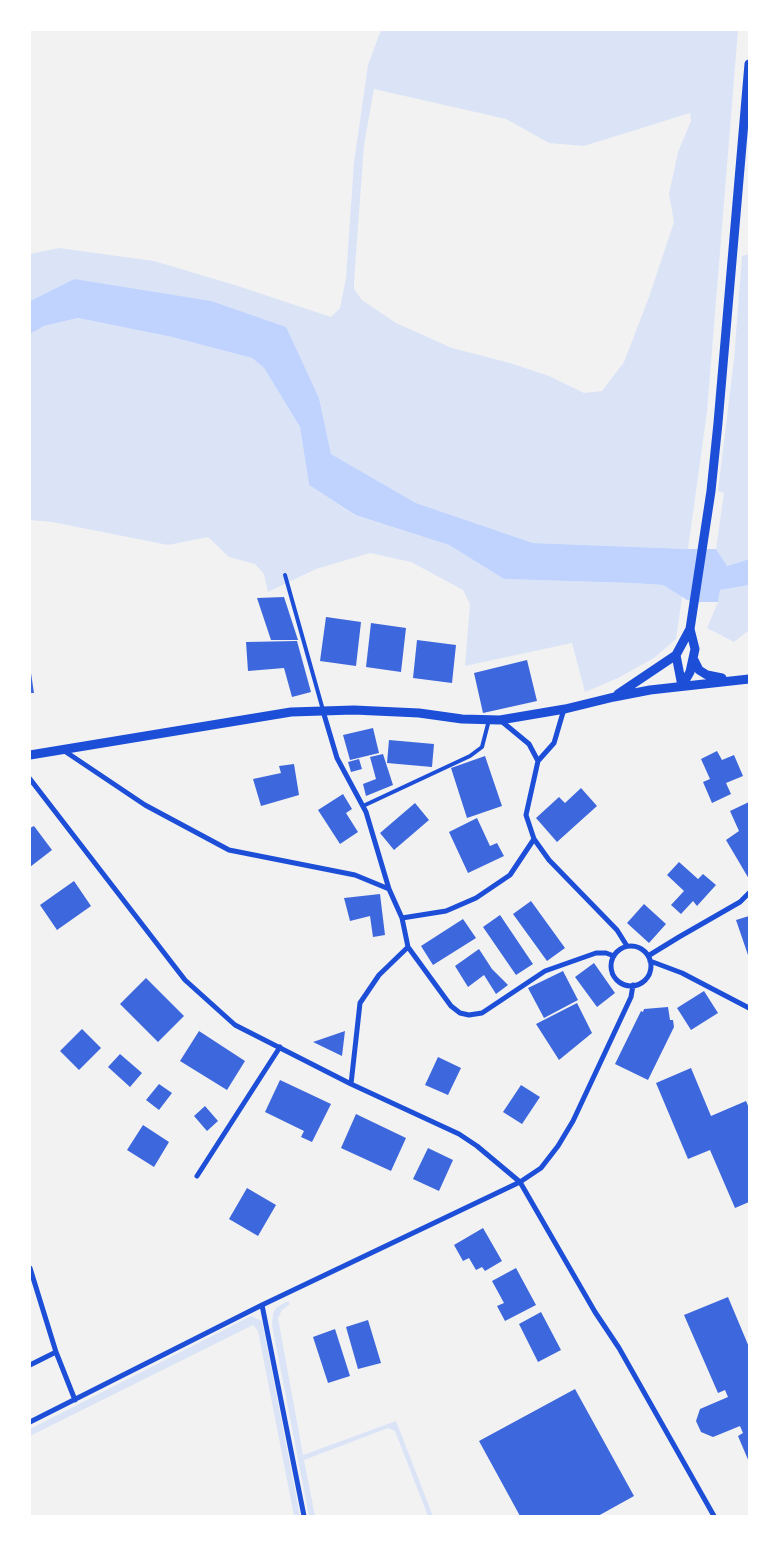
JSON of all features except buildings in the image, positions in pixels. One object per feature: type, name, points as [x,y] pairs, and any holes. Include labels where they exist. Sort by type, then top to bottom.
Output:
[{"type":"street","points":[[614,697],[676,655],[690,629],[711,491],[749,64]]},
{"type":"street","points":[[682,686],[690,672],[695,649],[690,629]]},
{"type":"street","points":[[676,655],[682,686]]},
{"type":"street","points":[[693,658],[699,670],[707,675],[729,680]]},
{"type":"street","points":[[30,755],[291,712],[323,710],[419,713],[462,719],[500,720],[564,709],[614,697],[749,678]]},
{"type":"street","points":[[564,709],[554,743],[538,762],[526,815],[534,839],[549,860],[617,930],[627,946]]},
{"type":"street","points":[[323,710],[337,758],[363,806],[389,889],[402,918],[408,947],[451,1006],[460,1013],[469,1015],[482,1013],[545,972],[596,953],[606,953],[614,956]]},
{"type":"street","points":[[500,720],[529,744],[538,762]]},
{"type":"street","points":[[62,750],[145,805],[229,850],[356,875],[389,889]]},
{"type":"street","points":[[30,779],[186,980],[235,1025],[351,1084],[459,1134],[477,1146],[520,1182],[595,1312],[619,1348],[714,1516]]},
{"type":"street","points":[[402,918],[446,911],[476,898],[510,875],[534,839]]},
{"type":"street","points":[[649,958],[679,937],[740,902],[749,893]]},
{"type":"street","points":[[649,958],[651,968],[646,979],[641,983],[633,986],[622,984],[613,975],[611,969],[614,956],[618,951],[627,946],[640,948],[649,958],[749,1008]]},
{"type":"street","points":[[351,1084],[360,1003],[379,975],[408,947]]},
{"type":"street","points":[[30,1422],[262,1306],[520,1182],[540,1168],[558,1146],[573,1121],[631,997],[633,986]]},
{"type":"street","points":[[197,1176],[280,1047]]},
{"type":"street","points":[[30,1268],[56,1352],[75,1400]]},
{"type":"street","points":[[262,1306],[304,1516]]},
{"type":"street","points":[[30,1365],[56,1352]]},
{"type":"lane","points":[[285,575],[323,710]]},
{"type":"lane","points":[[363,806],[470,756],[482,747],[489,720]]},
{"type":"shaded area","points":[[381,30],[738,30],[707,412],[688,549],[533,543],[416,503],[331,454],[319,398],[285,327],[74,279],[30,301],[30,254],[59,248],[154,261],[238,286],[331,317],[340,308],[346,278],[354,162],[368,65]],"holes":[[[374,89],[506,119],[549,143],[584,146],[690,113],[691,121],[678,152],[669,194],[674,222],[649,297],[624,362],[602,391],[584,393],[549,376],[510,363],[452,348],[396,323],[362,300],[354,289],[364,145]]]},
{"type":"shaded area","points":[[749,254],[749,559],[726,566],[716,549],[724,493],[718,491],[734,359],[742,256]]},
{"type":"shaded area","points":[[78,318],[172,337],[252,358],[264,368],[300,427],[309,485],[354,515],[449,545],[504,579],[663,585],[682,597],[676,639],[654,658],[618,678],[585,692],[572,643],[465,666],[470,604],[463,590],[411,562],[370,553],[316,569],[268,592],[264,574],[255,564],[229,557],[208,537],[168,545],[52,522],[30,520],[30,334],[44,326]]},
{"type":"shaded area","points":[[749,585],[749,630],[734,642],[707,628],[718,602],[720,590]]},
{"type":"shaded area","points":[[288,1301],[290,1304],[282,1310],[278,1318],[303,1455],[396,1421],[433,1516],[428,1516],[395,1431],[388,1428],[304,1460],[315,1516],[309,1516],[272,1325],[273,1313],[277,1307]]},
{"type":"shaded area","points":[[251,1316],[262,1321],[300,1516],[294,1516],[258,1331],[253,1325],[30,1436],[30,1429]]},
{"type":"water","points":[[74,279],[211,301],[286,327],[319,398],[331,454],[416,503],[533,543],[716,549],[727,566],[749,559],[749,585],[720,590],[718,602],[699,602],[687,600],[663,585],[504,579],[449,545],[355,515],[309,485],[300,427],[264,368],[252,358],[172,337],[78,318],[44,326],[30,334],[30,301]]}]
